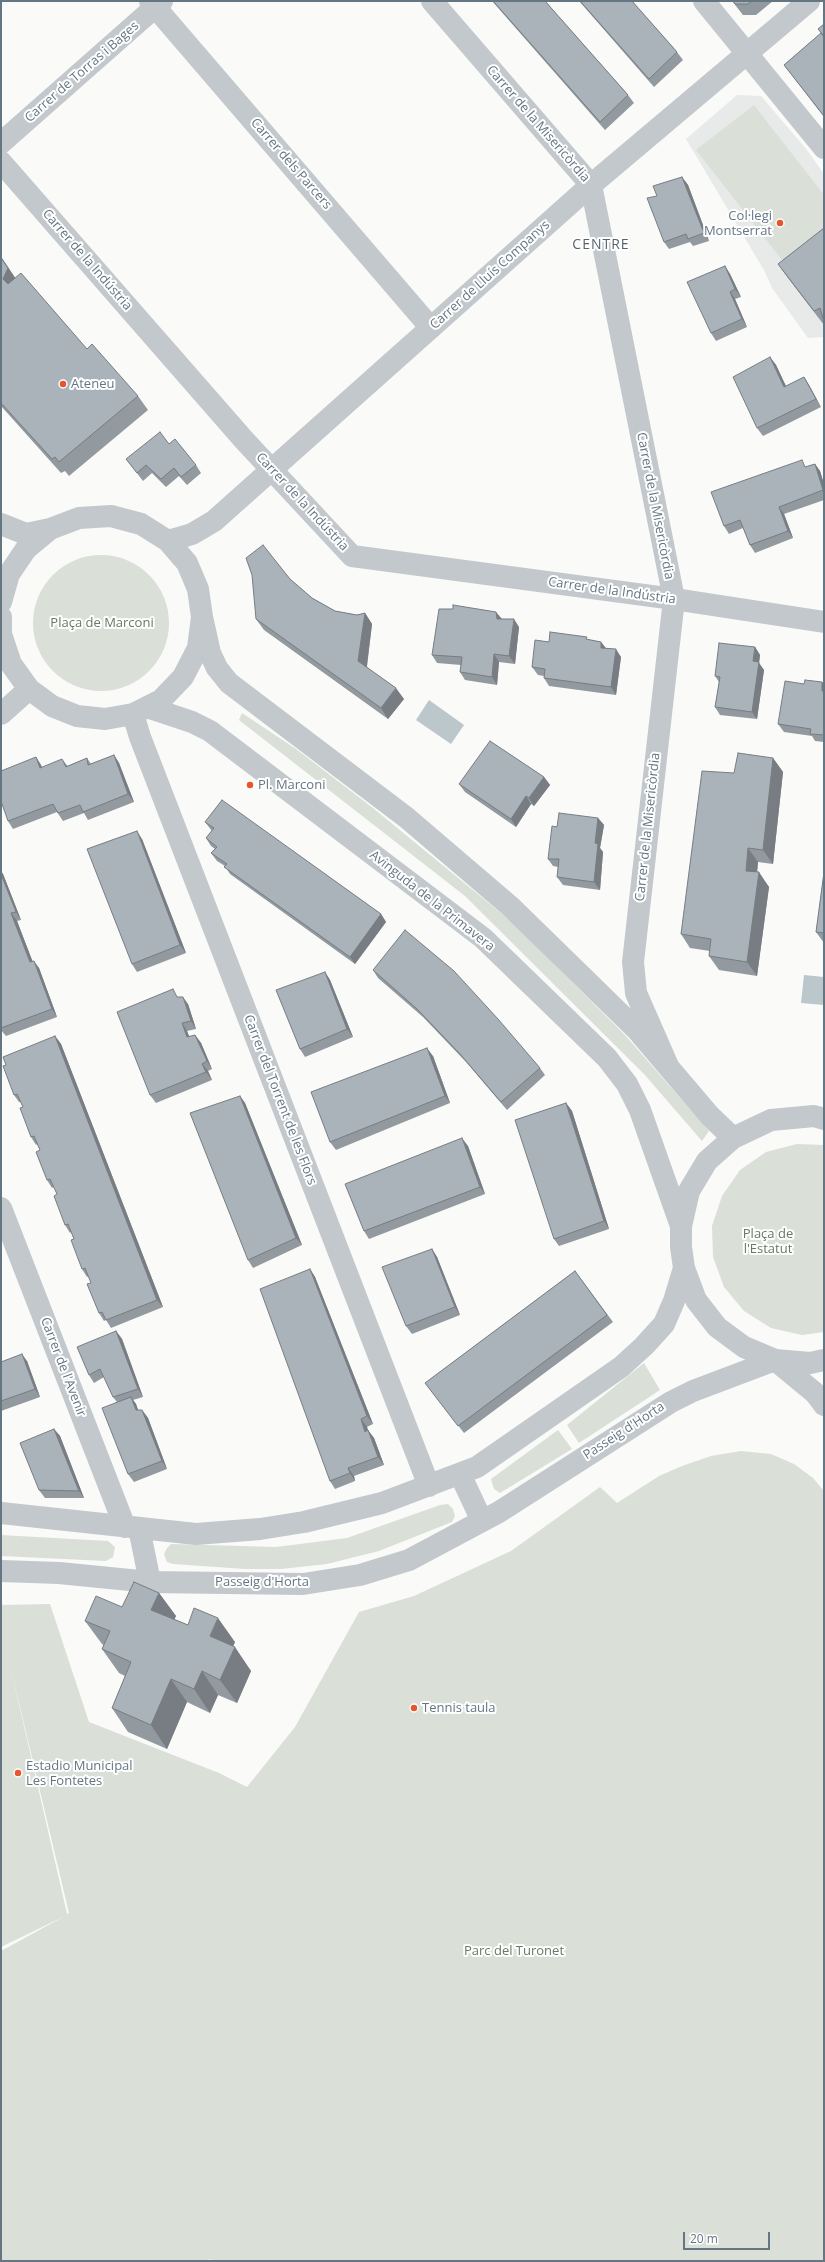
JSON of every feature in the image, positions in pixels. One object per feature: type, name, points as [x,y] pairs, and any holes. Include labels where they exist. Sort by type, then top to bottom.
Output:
[{"type":"street","name":"Carrer de la Misericòrdia","points":[[432,1],[591,185],[674,599],[633,962],[636,993],[668,1066]]},
{"type":"street","points":[[704,1],[748,53],[824,148]]},
{"type":"street","name":"Carrer de Lluís Companys","points":[[168,541],[192,534],[214,521],[591,185],[810,1]]},
{"type":"street","name":"Carrer de Torras i Bages","points":[[1,143],[156,3]]},
{"type":"street","name":"Carrer dels Parcers","points":[[156,3],[431,328]]},
{"type":"street","name":"Carrer de la Indústria","points":[[1,162],[272,470],[352,556],[674,599],[824,622]]},
{"type":"street","points":[[1,524],[26,534],[50,529],[79,518],[111,516],[141,524],[168,541],[187,563],[198,589],[202,617],[210,653],[217,668],[229,683],[407,818],[505,902],[637,1030],[710,1116],[733,1138]]},
{"type":"street","points":[[1,602],[9,574],[26,548],[50,529]]},
{"type":"street","points":[[1,617],[1,634],[11,664],[29,689],[52,706],[77,716],[105,719],[140,710],[161,700],[183,677],[198,648],[202,617]]},
{"type":"street","points":[[1,714],[29,689]]},
{"type":"street","name":"Avinguda de la Primavera","points":[[140,710],[192,722],[210,731],[483,938],[495,949],[607,1058],[627,1084],[640,1110],[681,1226]]},
{"type":"street","name":"Carrer del Torrent de les Flors","points":[[140,710],[140,737],[429,1486]]},
{"type":"street","points":[[824,1119],[814,1116],[772,1120],[733,1138],[707,1161],[689,1191],[681,1226],[680,1247],[684,1268],[696,1300],[717,1327],[744,1347],[775,1360],[815,1393],[824,1406]]},
{"type":"street","name":"Carrer de l'Avenir","points":[[1,1208],[132,1527]]},
{"type":"street","points":[[1,1513],[196,1534],[260,1529],[304,1522],[382,1503],[477,1467],[621,1367],[644,1346],[664,1324],[674,1301],[684,1268]]},
{"type":"street","points":[[775,1360],[810,1363],[824,1360]]},
{"type":"street","name":"Passeig d'Horta","points":[[1,1571],[59,1573],[150,1582],[303,1584],[360,1576],[409,1560],[482,1521],[671,1402],[693,1391],[775,1360]]},
{"type":"street","points":[[460,1474],[482,1521]]},
{"type":"street","points":[[132,1527],[150,1582]]},
{"type":"shaded area","name":"Col·legi Montserrat","points":[[737,95],[761,96],[807,150],[824,174],[824,337],[808,338],[772,288],[765,272],[686,139]]},
{"type":"shaded area","points":[[429,700],[464,725],[451,744],[416,720]]},
{"type":"shaded area","points":[[804,975],[824,977],[824,1005],[801,1003]]},
{"type":"green space","points":[[754,105],[824,195],[824,236],[786,265],[696,150]]},
{"type":"green space","name":"Plaça de Marconi","points":[[94,555],[108,555],[127,560],[139,566],[154,580],[164,597],[168,610],[168,636],[164,649],[158,661],[144,676],[139,680],[121,688],[108,691],[94,691],[75,686],[63,680],[48,666],[44,661],[36,643],[33,630],[33,616],[38,597],[44,585],[58,570],[63,566],[81,558]]},
{"type":"green space","points":[[242,713],[296,749],[373,808],[513,923],[625,1035],[709,1131],[702,1141],[644,1074],[465,896],[239,720]]},
{"type":"green space","name":"Plaça de l'Estatut","points":[[797,1144],[824,1145],[824,1332],[802,1335],[771,1328],[744,1311],[724,1287],[713,1257],[712,1226],[722,1196],[740,1170],[766,1152]]},
{"type":"green space","points":[[644,1363],[660,1390],[579,1443],[567,1425]]},
{"type":"green space","points":[[558,1430],[572,1449],[500,1493],[494,1489],[491,1479]]},
{"type":"green space","name":"Parc del Turonet","points":[[741,1451],[771,1454],[794,1464],[813,1478],[824,1491],[824,2261],[214,2261],[209,2259],[208,2261],[1,2261],[1,1951],[65,1916],[1,1947],[1,1605],[50,1604],[89,1722],[219,1773],[247,1787],[295,1727],[359,1612],[414,1596],[511,1551],[600,1487],[617,1503],[659,1476],[711,1456]],"holes":[[[10,1665],[69,1913],[67,1914]]]},
{"type":"green space","points":[[448,1504],[453,1509],[455,1516],[452,1522],[379,1551],[327,1564],[281,1569],[245,1569],[173,1564],[167,1562],[164,1554],[171,1544],[276,1547],[347,1538],[440,1505]]},
{"type":"green space","points":[[1,1535],[108,1541],[115,1547],[113,1557],[106,1561],[1,1556]]},
{"type":"building","points":[[493,1],[545,1],[628,95],[600,122]]},
{"type":"building","points":[[580,1],[632,1],[677,52],[649,79]]},
{"type":"building","points":[[733,1],[752,1],[748,4],[735,4]]},
{"type":"building","points":[[824,24],[824,36],[818,29]]},
{"type":"building","points":[[821,33],[824,37],[824,116],[784,65]]},
{"type":"building","points":[[682,177],[704,233],[688,239],[686,234],[664,242],[647,198],[657,196],[653,186]]},
{"type":"building","points":[[824,228],[824,321],[820,308],[814,311],[778,264]]},
{"type":"building","name":"Ateneu","points":[[1,258],[8,268],[3,279],[8,284],[21,273],[87,349],[92,344],[138,396],[59,462],[55,457],[52,459],[1,403]]},
{"type":"building","points":[[725,266],[735,289],[730,292],[742,319],[711,333],[687,282]]},
{"type":"building","points":[[770,357],[784,387],[804,377],[816,399],[757,428],[733,377]]},
{"type":"building","points":[[160,432],[169,444],[175,439],[196,465],[181,477],[174,468],[161,479],[146,465],[137,473],[126,459]]},
{"type":"building","points":[[802,460],[805,467],[815,464],[823,490],[779,507],[788,531],[750,545],[740,520],[724,526],[711,492]]},
{"type":"building","points":[[263,545],[290,579],[312,598],[335,611],[357,615],[365,613],[358,661],[396,688],[381,708],[256,619],[252,575],[246,558]]},
{"type":"building","points":[[453,605],[496,612],[497,619],[514,619],[509,656],[494,654],[492,677],[460,672],[462,657],[432,655],[439,609],[453,609]]},
{"type":"building","points":[[550,632],[587,637],[586,639],[601,642],[601,648],[616,649],[611,687],[544,678],[545,669],[532,667],[535,640],[549,642]]},
{"type":"building","points":[[719,643],[755,647],[753,661],[759,662],[752,712],[715,707],[720,677],[715,676]]},
{"type":"building","points":[[805,680],[822,682],[822,691],[824,691],[824,735],[810,734],[811,729],[778,724],[785,681],[804,684]]},
{"type":"building","points":[[490,741],[544,777],[529,798],[526,796],[511,819],[459,784]]},
{"type":"building","points":[[738,753],[773,758],[763,850],[748,848],[746,871],[759,872],[747,962],[709,956],[711,939],[681,934],[702,771],[734,773]]},
{"type":"building","points":[[114,755],[128,794],[83,812],[80,805],[58,813],[53,804],[8,821],[1,801],[1,771],[36,757],[40,768],[62,759],[66,767],[87,758],[88,765]]},
{"type":"building","points":[[222,800],[381,914],[350,957],[224,867],[227,864],[211,853],[217,847],[206,838],[214,828],[205,822]]},
{"type":"building","points":[[559,813],[598,818],[595,843],[598,844],[594,882],[557,877],[559,859],[548,859],[552,826],[557,827]]},
{"type":"building","points":[[137,831],[180,945],[132,964],[87,849]]},
{"type":"building","points":[[824,872],[824,933],[816,932]]},
{"type":"building","points":[[1,874],[16,912],[11,913],[30,962],[34,961],[52,1009],[1,1028]]},
{"type":"building","points":[[405,930],[454,971],[540,1068],[501,1102],[460,1054],[417,1009],[373,970]]},
{"type":"building","points":[[325,972],[347,1029],[300,1049],[276,990]]},
{"type":"building","points":[[173,989],[177,997],[183,997],[191,1021],[182,1023],[187,1037],[195,1035],[207,1061],[202,1064],[206,1072],[150,1095],[117,1012]]},
{"type":"building","points":[[55,1036],[157,1300],[106,1320],[102,1312],[99,1313],[87,1284],[91,1283],[85,1268],[82,1269],[71,1240],[74,1239],[68,1224],[65,1225],[54,1196],[57,1194],[50,1179],[47,1180],[36,1152],[40,1150],[34,1136],[31,1137],[20,1108],[23,1107],[17,1094],[14,1095],[3,1066],[6,1065],[3,1057]]},
{"type":"building","points":[[427,1048],[445,1096],[330,1142],[311,1092]]},
{"type":"building","points":[[240,1096],[296,1238],[248,1260],[190,1113]]},
{"type":"building","points":[[566,1103],[604,1221],[554,1239],[515,1120]]},
{"type":"building","points":[[462,1138],[480,1187],[364,1231],[345,1184]]},
{"type":"building","points":[[432,1249],[455,1307],[406,1326],[382,1267]]},
{"type":"building","points":[[310,1269],[367,1416],[361,1419],[365,1432],[368,1430],[378,1457],[348,1468],[350,1473],[330,1481],[260,1289]]},
{"type":"building","points":[[575,1271],[607,1315],[458,1426],[425,1383]]},
{"type":"building","points":[[116,1331],[138,1389],[113,1397],[100,1369],[89,1375],[77,1347]]},
{"type":"building","points":[[22,1354],[35,1389],[1,1401],[1,1362]]},
{"type":"building","points":[[131,1397],[136,1410],[142,1410],[162,1461],[128,1474],[102,1408]]},
{"type":"building","points":[[54,1429],[79,1491],[39,1490],[20,1443]]},
{"type":"building","points":[[134,1582],[159,1593],[151,1610],[188,1625],[194,1608],[218,1618],[210,1636],[235,1647],[220,1680],[202,1671],[194,1689],[171,1679],[151,1725],[112,1708],[131,1662],[102,1649],[110,1631],[85,1621],[96,1596],[122,1607]]},
{"type":"place","name":"Col·legi Montserrat","points":[[780,223]]},
{"type":"place","name":"Ateneu","points":[[63,384]]},
{"type":"place","name":"Pl. Marconi","points":[[250,785]]},
{"type":"place","name":"Tennis taula","points":[[414,1708]]},
{"type":"place","name":"Estadio Municipal Les Fontetes","points":[[18,1773]]},
{"type":"district","name":"CENTRE","points":[[601,245]]}]
